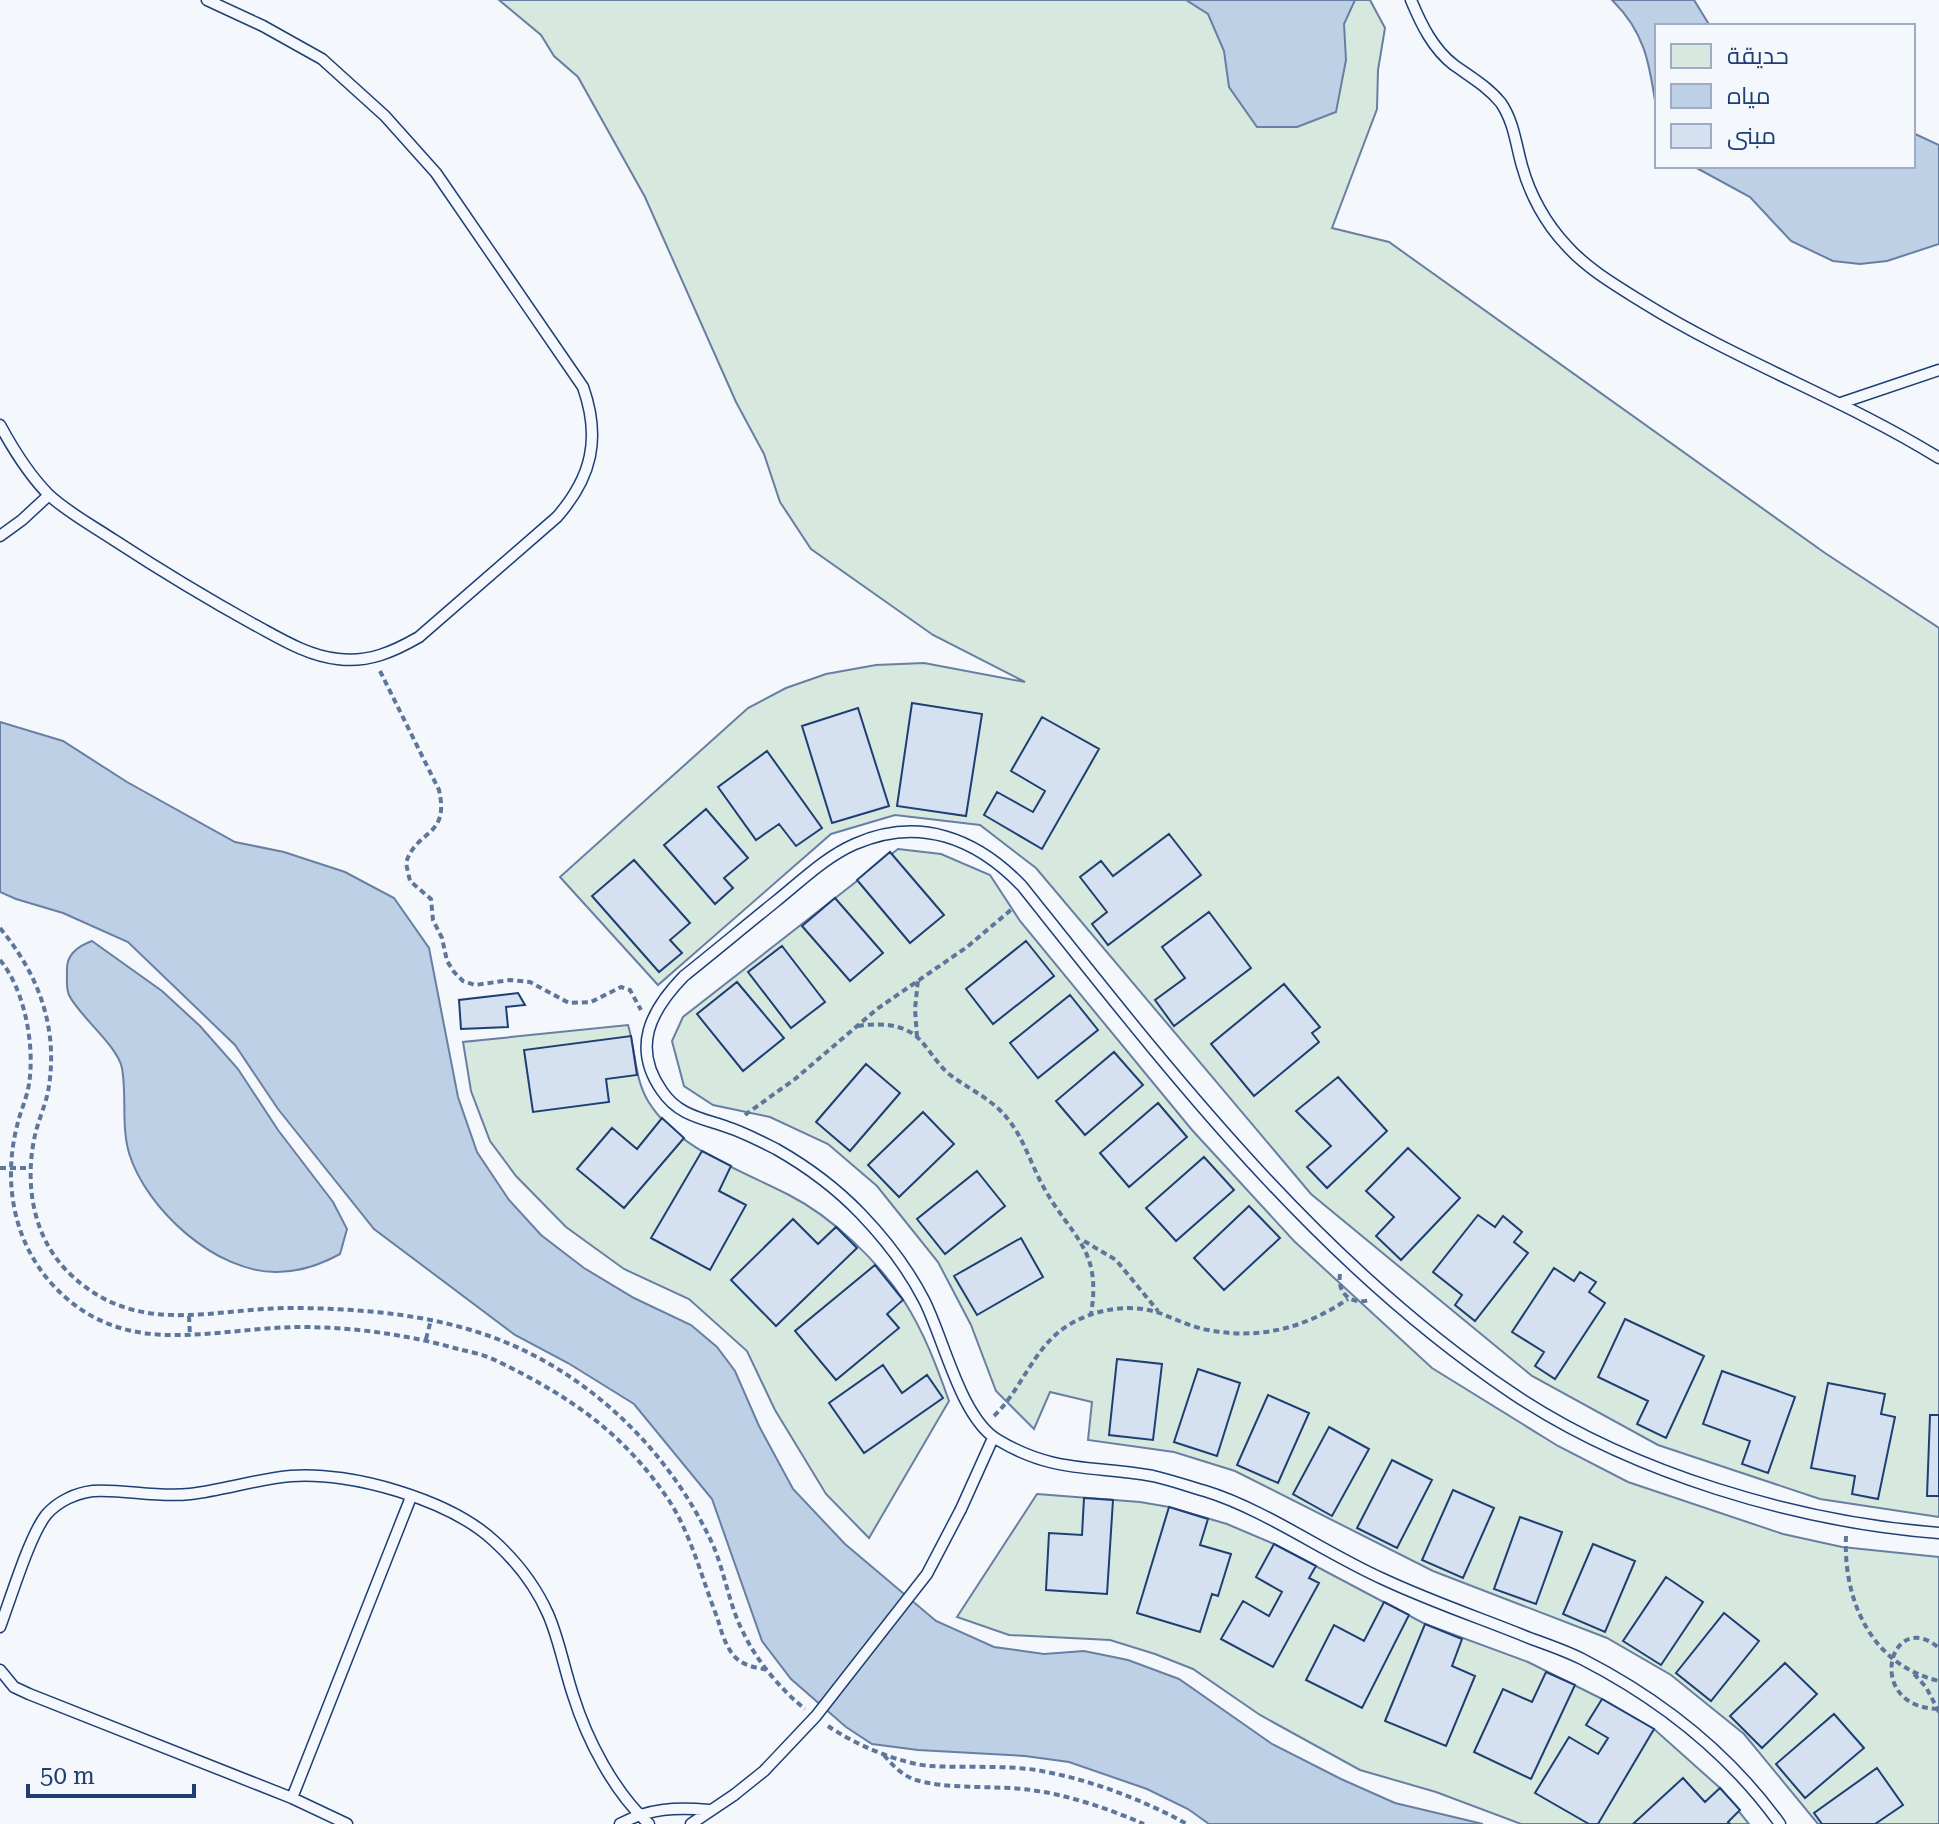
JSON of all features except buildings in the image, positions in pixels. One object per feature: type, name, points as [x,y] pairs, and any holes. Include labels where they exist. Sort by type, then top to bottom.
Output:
[{"type":"lane","points":[[0,425],[14,451],[49,495],[176,580],[295,646],[336,659],[374,658],[397,650],[419,637],[557,517],[572,500],[585,475],[593,429],[583,387],[436,173],[412,143],[322,59],[277,33],[207,0]]},
{"type":"lane","points":[[1411,0],[1431,40],[1452,63],[1477,80],[1502,104],[1515,135],[1522,169],[1540,210],[1566,246],[1600,275],[1677,324],[1758,366],[1841,403],[1939,458]]},
{"type":"lane","points":[[1841,403],[1939,370]]},
{"type":"lane","points":[[0,536],[49,495]]},
{"type":"lane","points":[[1780,1824],[1763,1799],[1709,1743],[1647,1696],[1580,1658],[1382,1579],[1209,1492],[1152,1476],[1058,1466],[1024,1454],[993,1438],[970,1409],[923,1298],[895,1254],[861,1213],[821,1179],[788,1157],[728,1127],[681,1111],[662,1092],[650,1069],[646,1043],[651,1017],[665,995],[684,976],[827,860],[854,845],[884,835],[914,832],[945,836],[974,847],[1000,864],[1022,886],[1155,1053],[1286,1200],[1381,1291],[1442,1342],[1514,1394],[1591,1438],[1686,1478],[1757,1501],[1846,1522],[1939,1533]]},
{"type":"lane","points":[[691,1824],[734,1795],[782,1754],[816,1716],[927,1574],[993,1438]]},
{"type":"lane","points":[[0,1627],[37,1531],[53,1508],[77,1494],[96,1491],[150,1496],[183,1495],[291,1476],[332,1476],[373,1484],[455,1514],[493,1540],[524,1574],[548,1613],[590,1740],[638,1814],[649,1824]]},
{"type":"lane","points":[[292,1798],[411,1497]]},
{"type":"lane","points":[[0,1670],[14,1687]]},
{"type":"lane","points":[[0,1682],[292,1798],[347,1824]]},
{"type":"lane","points":[[620,1824],[638,1814],[685,1808],[709,1810]]},
{"type":"path","points":[[374,658],[439,790],[442,806],[436,828],[413,849],[406,863],[410,881],[431,899],[433,920],[454,972],[463,981],[475,985],[510,980],[530,982],[569,1003],[591,1002],[621,987],[630,990],[640,1009],[651,1017]]},
{"type":"path","points":[[728,1127],[795,1079],[877,1009],[967,947],[1012,909]]},
{"type":"path","points":[[0,928],[21,954],[42,998],[51,1042],[49,1088],[29,1168],[33,1205],[45,1240],[67,1270],[95,1294],[129,1310],[165,1317],[294,1307],[368,1310],[431,1320],[499,1340],[554,1367],[604,1402],[648,1445],[685,1494],[714,1548],[743,1633],[769,1670],[801,1707],[814,1716]]},
{"type":"path","points":[[0,960],[23,1004],[31,1044],[29,1084],[16,1126],[9,1167],[13,1209],[27,1249],[52,1283],[84,1311],[122,1329],[164,1337],[295,1327],[366,1330],[426,1339],[492,1358],[544,1384],[594,1417],[636,1457],[671,1504],[696,1555],[726,1642],[735,1658],[751,1667],[769,1670]]},
{"type":"path","points":[[917,1037],[915,1009],[919,980]]},
{"type":"path","points":[[858,1026],[889,1025],[917,1037],[950,1075],[993,1104],[1006,1117],[1017,1131],[1056,1207],[1082,1240],[1094,1276],[1091,1314]]},
{"type":"path","points":[[0,1168],[29,1168]]},
{"type":"path","points":[[1082,1240],[1116,1260],[1160,1313]]},
{"type":"path","points":[[983,1427],[1001,1410],[1039,1351],[1054,1335],[1091,1314],[1126,1308],[1160,1313],[1206,1330],[1259,1334],[1286,1330],[1307,1322],[1348,1299]]},
{"type":"path","points":[[189,1316],[190,1336]]},
{"type":"path","points":[[426,1339],[431,1320]]},
{"type":"path","points":[[1846,1522],[1851,1596],[1866,1629],[1891,1658],[1911,1671],[1939,1681]]},
{"type":"path","points":[[1939,1648],[1924,1638],[1913,1638],[1903,1641],[1891,1658],[1894,1684],[1901,1695],[1912,1704],[1939,1710]]},
{"type":"path","points":[[1911,1671],[1926,1687],[1939,1710]]},
{"type":"path","points":[[827,1725],[839,1734],[883,1753],[927,1765],[1036,1770],[1086,1782],[1150,1805],[1187,1824]]},
{"type":"path","points":[[883,1753],[895,1768],[911,1778],[929,1783],[1033,1790],[1080,1801],[1144,1824]]},
{"type":"green space","points":[[499,0],[1370,0],[1385,28],[1378,70],[1377,109],[1332,228],[1389,242],[1825,553],[1939,628],[1939,1517],[1820,1499],[1658,1445],[1532,1376],[1311,1194],[1036,868],[980,825],[895,815],[831,834],[658,985],[560,877],[748,708],[786,688],[826,674],[876,665],[924,663],[1025,682],[933,635],[811,549],[780,502],[764,454],[736,402],[645,197],[578,77],[554,56],[541,35]]},
{"type":"green space","points":[[898,849],[941,854],[990,875],[1020,921],[1192,1130],[1294,1241],[1432,1368],[1558,1446],[1628,1482],[1783,1534],[1842,1547],[1939,1557],[1939,1824],[1818,1824],[1744,1734],[1671,1675],[1607,1638],[1433,1571],[1235,1471],[1174,1452],[1088,1440],[1092,1402],[1050,1392],[1034,1429],[996,1391],[971,1325],[938,1262],[877,1186],[828,1144],[770,1117],[713,1105],[684,1086],[672,1041],[683,1017]]},
{"type":"green space","points":[[628,1025],[640,1083],[648,1101],[661,1118],[693,1146],[805,1204],[837,1227],[867,1255],[893,1286],[924,1337],[949,1401],[869,1538],[826,1494],[775,1410],[747,1351],[689,1299],[624,1269],[566,1227],[516,1176],[490,1141],[471,1091],[463,1042]]},
{"type":"green space","points":[[1037,1494],[1169,1507],[1227,1524],[1274,1544],[1425,1624],[1528,1662],[1654,1729],[1720,1788],[1749,1824],[1521,1824],[1436,1792],[1360,1770],[1260,1715],[1193,1669],[1155,1654],[1110,1640],[1009,1635],[957,1617]]},
{"type":"water","points":[[1186,0],[1355,0],[1344,24],[1346,60],[1336,112],[1297,127],[1257,127],[1229,87],[1224,51],[1208,14]]},
{"type":"water","points":[[1612,0],[1694,0],[1709,24],[1655,24],[1655,102],[1645,52],[1624,13]]},
{"type":"water","points":[[1915,134],[1939,145],[1939,244],[1887,261],[1860,264],[1833,261],[1791,241],[1750,197],[1697,168],[1915,168]]},
{"type":"water","points":[[0,722],[63,741],[127,782],[235,842],[284,852],[345,872],[394,898],[429,948],[458,1097],[477,1152],[509,1200],[541,1235],[584,1268],[634,1298],[691,1325],[717,1347],[735,1371],[759,1426],[793,1489],[845,1544],[936,1621],[994,1647],[1044,1654],[1084,1651],[1128,1660],[1179,1679],[1272,1744],[1341,1779],[1395,1803],[1483,1824],[1209,1824],[1188,1809],[1147,1789],[1069,1762],[872,1744],[846,1727],[791,1679],[762,1641],[712,1499],[634,1404],[515,1335],[374,1229],[278,1109],[235,1045],[128,942],[63,913],[0,892]]},
{"type":"water","points":[[92,941],[162,991],[200,1026],[238,1069],[278,1130],[333,1202],[347,1229],[340,1254],[294,1271],[254,1269],[208,1250],[167,1216],[138,1174],[129,1153],[119,1059],[68,993],[69,960],[78,948]]}]
